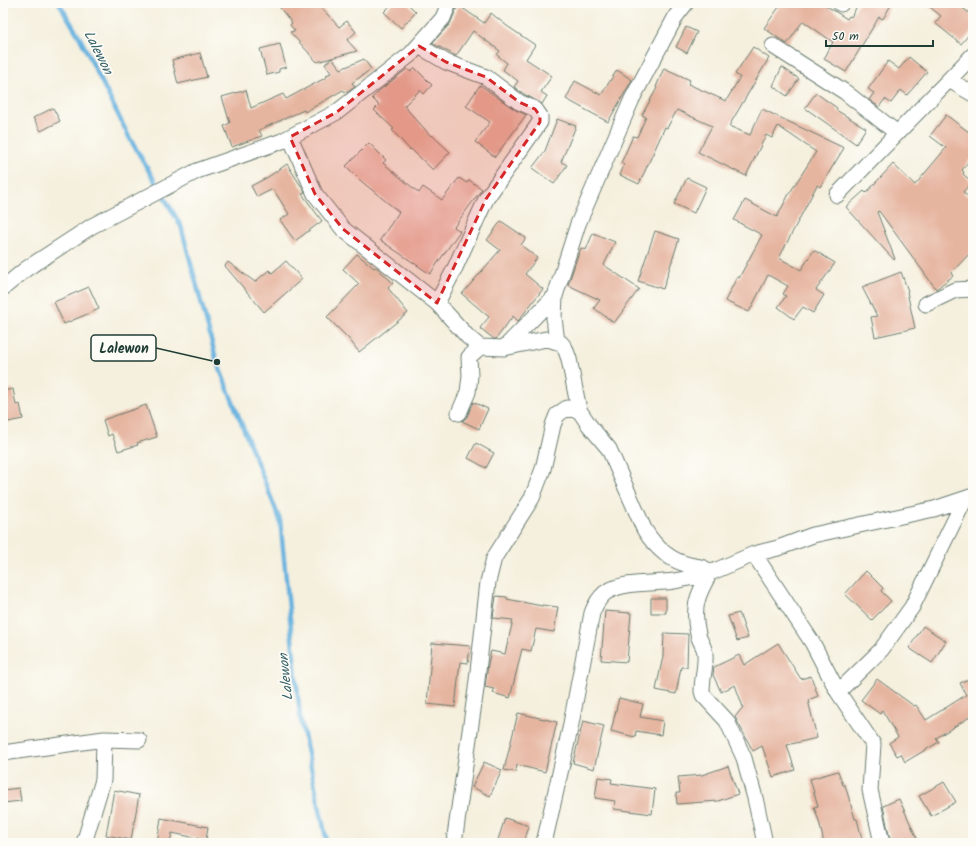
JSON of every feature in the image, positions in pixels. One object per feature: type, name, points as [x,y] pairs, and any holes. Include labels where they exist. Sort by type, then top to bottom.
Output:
[{"type":"street","points":[[5,284],[26,268],[92,226],[197,171],[282,141],[337,112],[411,54],[443,18],[449,3]]},
{"type":"street","points":[[557,342],[554,318],[555,296],[578,224],[632,99],[676,16],[686,3]]},
{"type":"street","points":[[418,46],[446,62],[486,77],[519,102],[535,109],[540,116],[540,122],[486,199],[454,270],[436,303]]},
{"type":"street","points":[[773,46],[846,92],[897,133]]},
{"type":"street","points":[[837,195],[973,55]]},
{"type":"street","points":[[949,80],[973,94]]},
{"type":"street","points":[[290,137],[315,194],[343,229],[436,303],[468,337],[480,347],[504,348],[546,339],[557,342],[565,348],[569,359],[579,410],[589,425],[609,449],[649,538],[658,549],[667,556],[690,565],[705,567],[710,573]]},
{"type":"street","points":[[926,304],[955,290],[973,290]]},
{"type":"street","points":[[504,348],[555,296]]},
{"type":"street","points":[[459,413],[468,392],[470,376],[469,357],[480,347]]},
{"type":"street","points":[[454,843],[476,690],[488,582],[494,558],[532,498],[543,468],[553,425],[557,415],[567,408],[579,410]]},
{"type":"street","points":[[544,843],[570,729],[592,614],[596,601],[605,593],[615,588],[676,581],[710,573],[754,554],[778,548],[813,535],[934,509],[969,497]]},
{"type":"street","points":[[838,692],[881,650],[912,608],[969,497]]},
{"type":"street","points":[[754,554],[812,642],[838,692],[873,744],[870,790],[882,843]]},
{"type":"street","points":[[710,573],[698,595],[695,613],[698,635],[706,653],[702,691],[727,721],[744,758],[757,805],[765,843]]},
{"type":"street","points":[[84,843],[103,780],[104,740]]},
{"type":"street","points":[[3,753],[104,740],[139,740]]},
{"type":"highlighted area","points":[[419,46],[446,62],[486,77],[519,102],[535,109],[540,116],[540,122],[486,199],[437,303],[343,229],[315,194],[290,137],[337,112]]},
{"type":"building","points":[[286,3],[317,3],[339,27],[347,21],[356,32],[347,40],[357,51],[317,62],[290,32],[295,31],[290,25],[292,23],[280,8]]},
{"type":"building","points":[[393,3],[407,3],[416,12],[401,28],[384,12]]},
{"type":"building","points":[[782,3],[822,3],[847,19],[849,16],[851,17],[859,3],[892,3],[883,19],[879,17],[846,72],[824,59],[833,42],[803,21],[787,44],[764,28]]},
{"type":"building","points":[[925,3],[956,3],[973,16],[973,30],[961,44],[935,23],[941,16]]},
{"type":"building","points":[[458,5],[484,23],[491,13],[535,45],[526,59],[552,76],[541,92],[547,96],[542,104],[514,87],[518,81],[503,70],[507,63],[497,55],[500,51],[473,31],[456,56],[432,43],[450,24]]},
{"type":"building","points":[[686,27],[697,32],[687,53],[676,47]]},
{"type":"building","points":[[280,44],[286,67],[279,69],[279,72],[267,75],[260,49]]},
{"type":"building","points":[[753,47],[769,58],[729,126],[750,135],[762,109],[844,148],[820,187],[817,185],[779,258],[801,270],[814,250],[835,263],[816,290],[824,295],[813,313],[803,307],[794,319],[778,307],[786,296],[783,294],[788,286],[768,275],[749,312],[725,301],[737,277],[739,278],[762,235],[734,220],[745,200],[777,217],[789,194],[816,152],[778,126],[772,138],[766,135],[746,176],[698,152],[712,126],[677,110],[667,128],[665,127],[639,184],[620,175],[624,165],[621,163],[633,136],[637,137],[646,117],[642,115],[657,88],[656,87],[664,68],[690,80],[688,84],[726,101],[740,77],[735,74]]},
{"type":"building","points":[[200,53],[207,77],[178,84],[172,60]]},
{"type":"building","points":[[909,57],[927,72],[907,95],[901,90],[891,103],[885,99],[879,107],[869,100],[874,93],[868,89],[888,61],[899,69]]},
{"type":"building","points":[[332,58],[341,69],[364,59],[371,69],[352,83],[355,87],[346,93],[343,90],[305,112],[304,110],[259,130],[262,136],[232,147],[224,126],[230,123],[222,97],[246,90],[251,108],[283,94],[286,99],[327,77],[326,75],[331,73],[325,64]]},
{"type":"building","points":[[782,67],[799,79],[787,96],[773,86]]},
{"type":"building","points":[[415,68],[432,85],[424,94],[420,90],[404,106],[431,136],[432,135],[450,152],[433,170],[411,149],[410,150],[392,130],[394,129],[374,110],[379,105],[372,98],[407,69],[411,72]]},
{"type":"building","points":[[617,70],[632,80],[608,122],[566,99],[575,81],[601,95]]},
{"type":"building","points":[[480,85],[514,109],[526,115],[495,157],[475,142],[490,122],[466,106]]},
{"type":"building","points":[[816,93],[837,108],[836,110],[866,128],[856,144],[805,108]]},
{"type":"building","points":[[53,108],[60,121],[41,131],[33,118]]},
{"type":"building","points":[[946,115],[973,135],[973,156],[962,170],[964,172],[963,174],[972,182],[963,192],[973,201],[973,250],[951,273],[953,276],[936,289],[879,211],[877,212],[895,259],[894,260],[846,207],[864,191],[866,193],[893,164],[915,185],[946,148],[930,136]]},
{"type":"building","points":[[557,119],[576,126],[561,162],[567,165],[554,184],[532,168],[545,151]]},
{"type":"building","points":[[369,143],[386,160],[383,163],[419,193],[423,187],[442,200],[459,178],[467,183],[469,180],[482,189],[454,227],[460,231],[430,274],[380,240],[399,212],[361,181],[346,166]]},
{"type":"building","points":[[287,164],[305,193],[302,194],[322,221],[295,241],[280,220],[289,214],[273,189],[257,197],[251,186]]},
{"type":"building","points":[[687,178],[706,187],[694,213],[674,204]]},
{"type":"building","points":[[501,221],[526,238],[521,245],[537,258],[525,274],[543,289],[518,321],[513,316],[496,339],[494,339],[480,328],[489,317],[462,294],[500,250],[487,240]]},
{"type":"building","points":[[655,231],[679,239],[663,289],[638,281]]},
{"type":"building","points":[[593,233],[615,242],[604,265],[639,289],[614,323],[594,308],[600,300],[568,285],[581,248],[586,250]]},
{"type":"building","points":[[357,254],[374,268],[376,267],[393,283],[388,288],[408,313],[359,352],[349,339],[327,317],[359,284],[343,269]]},
{"type":"building","points":[[286,261],[302,279],[264,312],[225,266],[228,262],[255,282],[269,270],[272,273]]},
{"type":"building","points":[[901,272],[908,291],[915,328],[875,337],[871,317],[877,316],[862,287]]},
{"type":"building","points":[[89,287],[99,309],[64,324],[54,302]]},
{"type":"building","points":[[13,389],[16,405],[20,404],[23,419],[3,423],[3,391]]},
{"type":"building","points":[[473,402],[488,409],[479,429],[462,421],[467,417]]},
{"type":"building","points":[[146,405],[157,437],[118,451],[112,434],[108,436],[103,420]]},
{"type":"building","points":[[476,443],[494,453],[486,468],[468,458]]},
{"type":"building","points":[[866,571],[883,588],[881,591],[891,601],[872,620],[845,594]]},
{"type":"building","points":[[496,596],[507,597],[507,599],[542,606],[558,607],[554,632],[536,629],[531,651],[522,649],[510,698],[493,693],[494,689],[485,687],[491,651],[505,654],[513,620],[493,618]]},
{"type":"building","points":[[651,598],[666,598],[666,613],[651,613]]},
{"type":"building","points":[[605,611],[631,613],[627,662],[601,660]]},
{"type":"building","points":[[739,613],[748,638],[737,641],[728,616]]},
{"type":"building","points":[[923,626],[946,641],[932,663],[909,648]]},
{"type":"building","points":[[664,633],[688,634],[687,667],[681,667],[676,694],[656,690],[663,656]]},
{"type":"building","points":[[432,643],[470,646],[468,663],[460,662],[455,707],[427,704]]},
{"type":"building","points":[[778,643],[801,679],[811,676],[818,696],[808,700],[817,738],[787,745],[795,770],[773,777],[762,746],[753,751],[735,717],[743,707],[735,685],[721,692],[713,675],[714,667],[739,655],[744,665]]},
{"type":"building","points":[[973,677],[973,715],[936,738],[939,742],[905,762],[901,754],[897,756],[889,743],[898,737],[882,710],[880,714],[861,700],[877,679],[914,706],[916,705],[926,720],[966,695],[960,683]]},
{"type":"building","points":[[619,698],[643,704],[640,717],[663,721],[661,735],[636,731],[635,737],[611,731]]},
{"type":"building","points":[[518,713],[557,722],[545,772],[517,765],[516,772],[504,770]]},
{"type":"building","points":[[583,721],[604,726],[594,769],[573,763]]},
{"type":"building","points":[[484,762],[502,770],[490,796],[472,787]]},
{"type":"building","points":[[728,766],[738,794],[718,801],[677,804],[676,793],[680,793],[678,777],[702,775]]},
{"type":"building","points":[[838,771],[843,785],[845,785],[855,819],[857,819],[862,839],[844,843],[824,843],[814,807],[818,806],[810,779]]},
{"type":"building","points":[[598,777],[612,779],[611,783],[655,789],[652,814],[614,809],[615,801],[595,798]]},
{"type":"building","points":[[944,782],[956,802],[931,816],[919,796]]},
{"type":"building","points":[[19,788],[21,801],[3,803],[3,790]]},
{"type":"building","points":[[114,790],[139,795],[131,840],[106,835]]},
{"type":"building","points":[[899,799],[919,843],[893,843],[889,835],[883,806]]},
{"type":"building","points":[[161,818],[208,827],[206,840],[172,833],[170,843],[157,843]]},
{"type":"building","points":[[505,818],[529,826],[524,843],[497,843]]},
{"type":"waterway","name":"Lalewon","points":[[59,3],[80,38],[129,137],[181,226],[217,362],[280,520],[300,716],[327,843]]},
{"type":"place","name":"Lalewon","points":[[217,362]]}]
